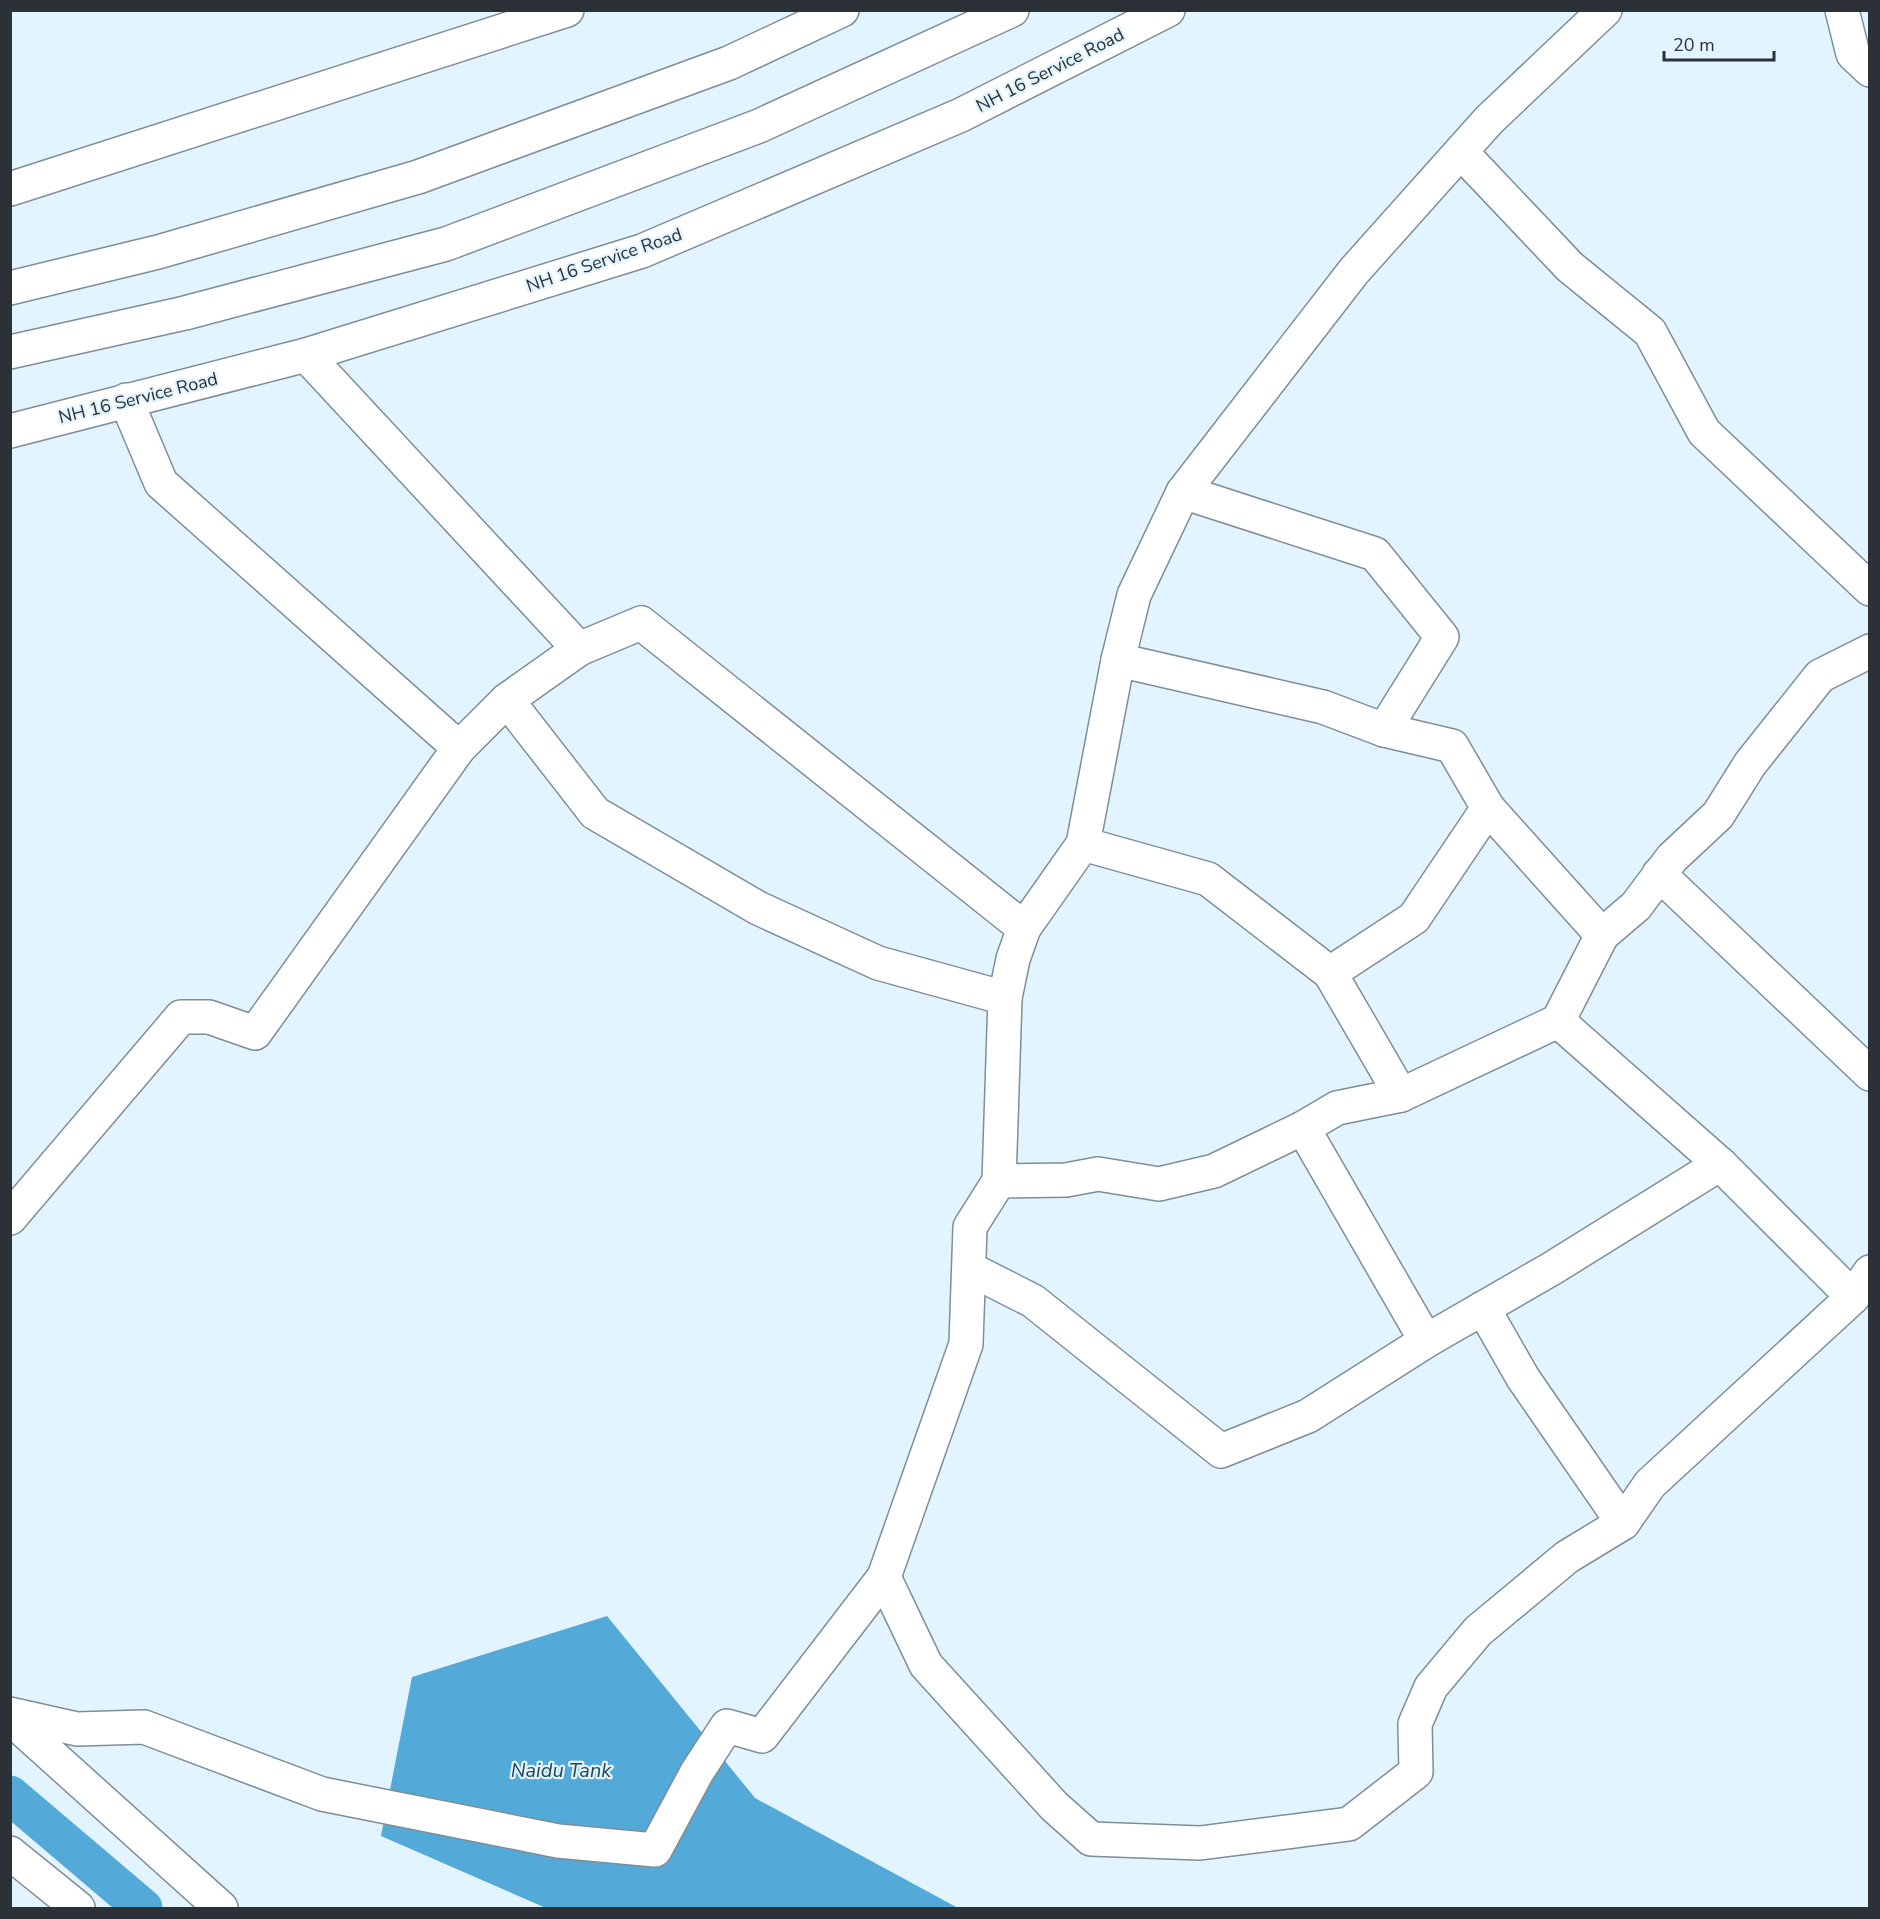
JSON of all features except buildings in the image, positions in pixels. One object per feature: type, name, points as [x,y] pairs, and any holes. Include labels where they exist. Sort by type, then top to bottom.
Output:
[{"type":"main road","points":[[10,189],[567,10]]},
{"type":"main road","points":[[10,288],[158,252],[418,177],[729,63],[842,10]]},
{"type":"main road","points":[[10,352],[185,313],[446,244],[759,126],[1012,10]]},
{"type":"main road","name":"NH 16 Service Road","points":[[10,430],[306,355],[642,251],[961,115],[1168,10]]},
{"type":"main road","points":[[10,1716],[77,1729],[144,1727],[322,1794],[558,1841],[655,1850],[697,1772],[727,1726],[762,1736],[884,1577],[966,1344],[970,1227],[999,1181],[1005,998],[1013,959],[1024,928],[1083,844],[1118,660],[1134,595],[1183,492],[1354,271],[1489,120],[1605,10]]},
{"type":"main road","points":[[1842,10],[1853,54],[1869,70]]},
{"type":"main road","points":[[1461,152],[1570,267],[1650,332],[1704,432],[1869,589]]},
{"type":"main road","points":[[306,355],[579,649]]},
{"type":"main road","points":[[126,400],[161,483],[459,748]]},
{"type":"main road","points":[[1183,492],[1375,554],[1442,637],[1384,730]]},
{"type":"main road","points":[[15,1204],[181,1017],[209,1017],[255,1033],[459,748],[507,700],[579,649],[641,623],[1024,928]]},
{"type":"main road","points":[[999,1181],[1066,1180],[1098,1174],[1159,1184],[1214,1171],[1303,1128],[1337,1108],[1401,1095],[1558,1021],[1602,934],[1636,906],[1672,858],[1718,815],[1750,764],[1820,676],[1869,651]]},
{"type":"main road","points":[[1118,660],[1323,707],[1384,730],[1452,746],[1488,808],[1602,934]]},
{"type":"main road","points":[[507,700],[595,813],[759,908],[878,963],[1005,998]]},
{"type":"main road","points":[[1330,973],[1414,918],[1488,808]]},
{"type":"main road","points":[[1083,844],[1208,879],[1330,973],[1401,1095]]},
{"type":"main road","points":[[1659,874],[1869,1074]]},
{"type":"main road","points":[[884,1577],[926,1665],[1054,1806],[1091,1839],[1200,1844],[1349,1824],[1416,1772],[1415,1724],[1431,1687],[1478,1631],[1567,1557],[1623,1522],[1650,1484],[1861,1285],[1558,1021]]},
{"type":"main road","points":[[1303,1128],[1426,1341]]},
{"type":"main road","points":[[970,1269],[1034,1301],[1221,1451],[1308,1416],[1426,1341],[1720,1164]]},
{"type":"main road","points":[[1483,1308],[1523,1378],[1623,1522]]},
{"type":"main road","points":[[10,1716],[222,1908]]},
{"type":"main road","points":[[10,1853],[78,1908]]},
{"type":"water","name":"Naidu Tank","points":[[607,1616],[755,1798],[958,1908],[546,1908],[381,1836],[412,1677]]},
{"type":"waterway","points":[[10,1795],[143,1908]]}]
